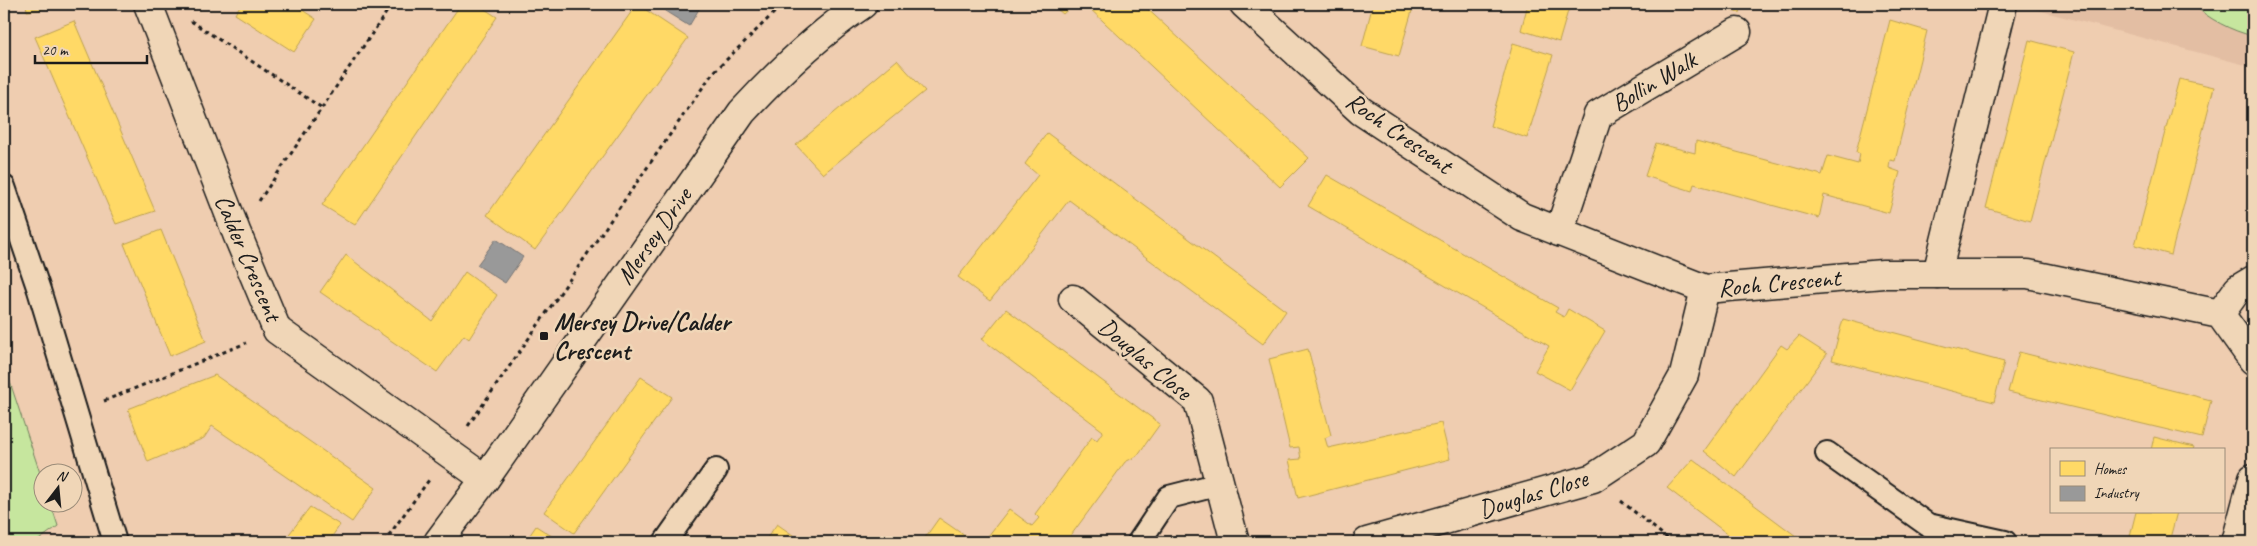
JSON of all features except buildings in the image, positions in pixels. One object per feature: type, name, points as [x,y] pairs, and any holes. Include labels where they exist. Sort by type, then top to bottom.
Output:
[{"type":"street","name":"Calder Crescent","points":[[148,4],[237,234],[277,330],[485,479]]},
{"type":"street","name":"Mersey Drive","points":[[438,542],[485,479],[742,112],[779,72],[837,21],[863,4]]},
{"type":"street","name":"Roch Crescent","points":[[1244,4],[1361,111],[1522,217],[1705,289],[1883,274],[2028,274],[2220,314]]},
{"type":"street","points":[[1937,274],[2004,4]]},
{"type":"street","name":"Bollin Walk","points":[[1560,232],[1598,115],[1737,32]]},
{"type":"street","points":[[2253,280],[2238,289],[2220,314],[2253,360]]},
{"type":"street","name":"Douglas Close","points":[[1367,542],[1593,478],[1646,443],[1684,375],[1705,289]]},
{"type":"street","name":"Douglas Close","points":[[1073,299],[1198,401],[1235,542]]},
{"type":"street","points":[[2236,542],[2253,478]]},
{"type":"lane","points":[[4,187],[39,290],[115,542]]},
{"type":"lane","points":[[1827,453],[1928,525],[2005,542]]},
{"type":"lane","points":[[665,542],[716,470]]},
{"type":"lane","points":[[1139,542],[1169,497],[1220,484]]},
{"type":"path","points":[[237,234],[392,4]]},
{"type":"path","points":[[384,542],[449,452],[712,74],[783,4]]},
{"type":"path","points":[[191,20],[322,108]]},
{"type":"path","points":[[76,412],[277,330]]},
{"type":"path","points":[[1593,478],[1672,542]]},
{"type":"shaded area","points":[[2015,4],[2253,4],[2253,67]]},
{"type":"green space","points":[[2193,4],[2253,4],[2253,36],[2221,24]]},
{"type":"green space","points":[[4,364],[37,464],[32,464],[32,514],[54,514],[58,526],[36,542],[4,542]]},
{"type":"place","name":"Mersey Drive/Calder Crescent","points":[[544,336]]}]
